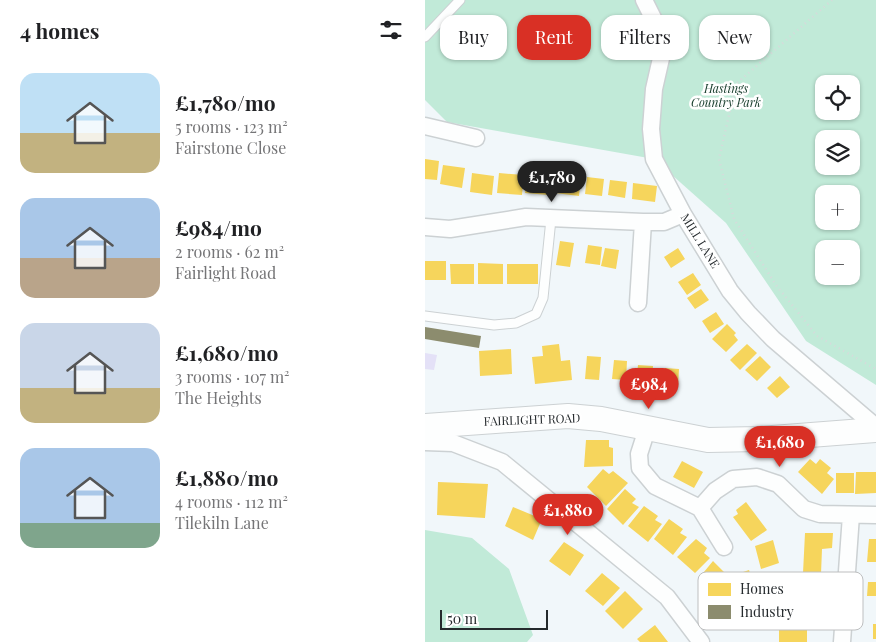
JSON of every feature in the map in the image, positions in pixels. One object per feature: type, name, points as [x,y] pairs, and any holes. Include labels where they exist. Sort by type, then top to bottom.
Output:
[{"type":"street","name":"MILL LANE","points":[[644,0],[658,28],[661,54],[654,90],[651,129],[654,159],[683,214],[730,291],[748,313],[773,339],[876,428]]},
{"type":"street","points":[[425,126],[476,138]]},
{"type":"street","points":[[425,227],[450,229],[526,217],[664,222],[683,214]]},
{"type":"street","points":[[638,303],[643,222]]},
{"type":"street","name":"FAIRLIGHT ROAD","points":[[425,426],[568,416],[601,420],[708,440],[758,439],[876,428]]},
{"type":"street","points":[[647,430],[639,454],[640,468],[655,486],[699,508],[724,547]]},
{"type":"street","points":[[425,442],[453,443],[502,462],[667,597],[701,642]]},
{"type":"street","points":[[699,508],[715,491],[733,479],[757,477],[778,484],[804,509],[820,514],[876,515]]},
{"type":"street","points":[[847,572],[851,515]]},
{"type":"lane","points":[[425,37],[460,0]]},
{"type":"lane","points":[[425,316],[494,326],[516,323],[536,314],[543,298],[551,219]]},
{"type":"path","points":[[832,0],[736,84],[719,159],[734,219],[776,285],[817,336],[876,369]]},
{"type":"green space","name":"Hastings Country Park","points":[[425,0],[876,0],[876,385],[806,341],[726,223],[654,159],[447,122],[425,100]]},
{"type":"green space","points":[[425,530],[472,538],[509,569],[533,635],[527,642],[425,642]]},
{"type":"shaded area","points":[[425,353],[437,355],[434,370],[425,369]]},
{"type":"building: Homes","points":[[425,159],[439,161],[437,180],[425,179]]},
{"type":"building: Homes","points":[[443,165],[465,168],[462,188],[440,184]]},
{"type":"building: Homes","points":[[528,172],[552,175],[549,195],[525,193]]},
{"type":"building: Homes","points":[[472,173],[494,176],[492,195],[470,192]]},
{"type":"building: Homes","points":[[499,173],[524,175],[522,195],[497,193]]},
{"type":"building: Homes","points":[[557,173],[581,176],[579,196],[555,193]]},
{"type":"building: Homes","points":[[587,177],[604,179],[602,196],[585,194]]},
{"type":"building: Homes","points":[[610,180],[627,182],[625,198],[608,195]]},
{"type":"building: Homes","points":[[633,183],[657,186],[655,202],[632,199]]},
{"type":"building: Homes","points":[[560,241],[574,243],[570,267],[556,265]]},
{"type":"building: Homes","points":[[588,245],[602,247],[600,265],[585,263]]},
{"type":"building: Homes","points":[[605,248],[619,250],[616,269],[601,266]]},
{"type":"building: Homes","points":[[678,248],[685,259],[671,268],[664,257]]},
{"type":"building: Homes","points":[[425,261],[446,261],[446,280],[425,280]]},
{"type":"building: Homes","points":[[478,263],[503,264],[503,284],[478,284]]},
{"type":"building: Homes","points":[[450,264],[474,264],[474,284],[451,284]]},
{"type":"building: Homes","points":[[507,264],[538,264],[538,284],[507,284]]},
{"type":"building: Homes","points":[[693,273],[701,285],[687,295],[678,282]]},
{"type":"building: Homes","points":[[701,289],[709,300],[695,309],[687,298]]},
{"type":"building: Homes","points":[[716,312],[724,324],[710,333],[702,321]]},
{"type":"building: Homes","points":[[727,324],[736,333],[734,335],[738,340],[726,352],[712,339]]},
{"type":"building: Homes","points":[[559,344],[561,361],[570,360],[572,380],[535,384],[532,357],[543,356],[542,346]]},
{"type":"building: Homes","points":[[747,344],[757,353],[740,370],[730,360]]},
{"type":"building: Homes","points":[[511,349],[512,374],[480,376],[479,351]]},
{"type":"building: Homes","points":[[587,356],[601,357],[599,380],[585,379]]},
{"type":"building: Homes","points":[[760,356],[771,367],[757,381],[745,370]]},
{"type":"building: Homes","points":[[614,360],[627,361],[626,380],[612,379]]},
{"type":"building: Homes","points":[[638,365],[653,366],[652,385],[636,383]]},
{"type":"building: Homes","points":[[665,368],[679,369],[678,387],[664,386]]},
{"type":"building: Homes","points":[[780,376],[790,387],[777,398],[767,388]]},
{"type":"building: Homes","points":[[586,440],[609,440],[609,447],[613,448],[613,466],[584,467]]},
{"type":"building: Homes","points":[[810,459],[816,464],[820,459],[831,468],[827,473],[834,479],[822,494],[798,472]]},
{"type":"building: Homes","points":[[682,461],[703,472],[694,488],[673,477]]},
{"type":"building: Homes","points":[[603,469],[609,474],[613,471],[628,483],[606,506],[587,487]]},
{"type":"building: Homes","points":[[856,472],[876,472],[876,493],[855,494]]},
{"type":"building: Homes","points":[[836,473],[854,473],[854,493],[836,493]]},
{"type":"building: Homes","points":[[438,482],[488,484],[485,518],[437,515]]},
{"type":"building: Homes","points":[[625,489],[636,499],[632,503],[639,507],[623,525],[607,509]]},
{"type":"building: Homes","points":[[746,502],[767,530],[751,541],[733,517],[738,514],[736,510]]},
{"type":"building: Homes","points":[[644,506],[658,516],[655,520],[662,524],[648,542],[628,526]]},
{"type":"building: Homes","points":[[513,507],[542,519],[533,540],[505,526]]},
{"type":"building: Homes","points":[[669,519],[683,529],[680,533],[687,537],[673,555],[654,539]]},
{"type":"building: Homes","points":[[805,533],[833,533],[832,548],[822,549],[821,572],[803,572]]},
{"type":"building: Homes","points":[[696,539],[707,548],[704,553],[710,558],[695,573],[677,557]]},
{"type":"building: Homes","points":[[869,539],[876,539],[876,562],[867,562]]},
{"type":"building: Homes","points":[[773,540],[779,563],[761,569],[755,546]]},
{"type":"building: Homes","points":[[564,542],[584,555],[570,576],[549,561]]},
{"type":"building: Homes","points":[[713,561],[724,572],[704,572]]},
{"type":"building: Homes","points":[[602,573],[620,588],[603,606],[585,591]]},
{"type":"building: Homes","points":[[868,582],[876,582],[876,596],[867,596]]},
{"type":"building: Homes","points":[[625,591],[643,609],[623,629],[605,611]]},
{"type":"building: Homes","points":[[873,624],[876,624],[876,639],[873,639]]},
{"type":"building: Homes","points":[[655,625],[668,642],[640,642],[637,639]]},
{"type":"building: Homes","points":[[779,630],[807,630],[807,642],[779,642]]},
{"type":"building: Industry","points":[[425,327],[481,336],[479,348],[425,339]]}]
